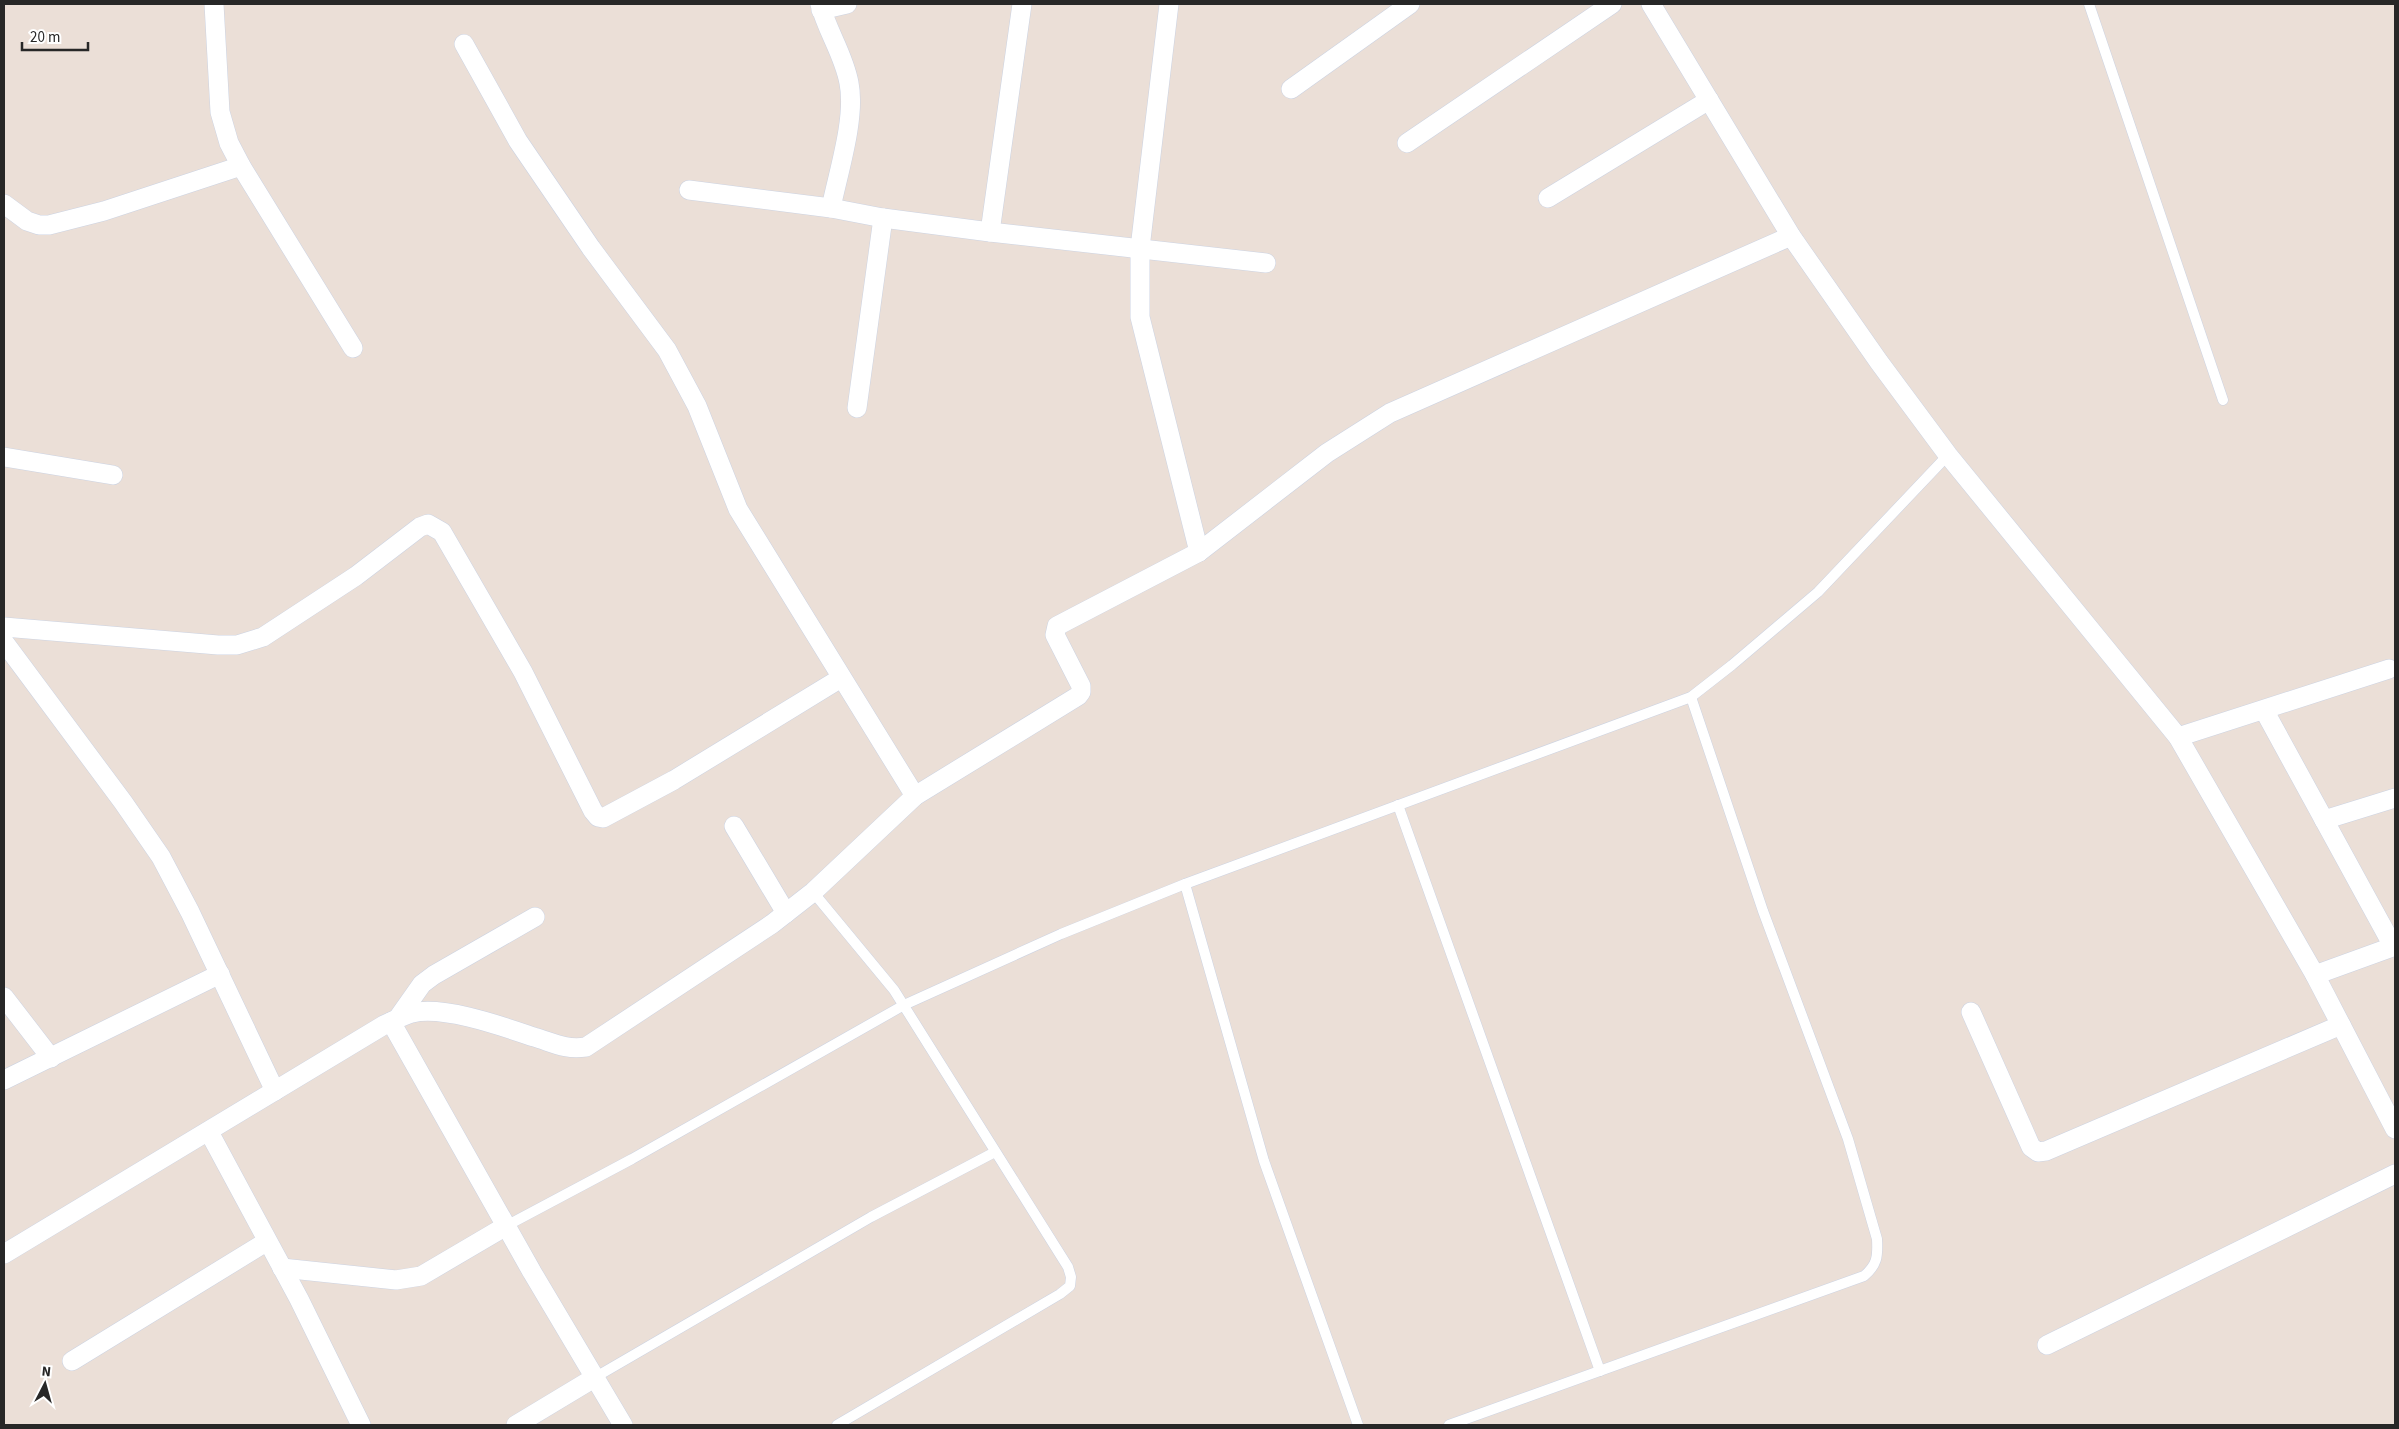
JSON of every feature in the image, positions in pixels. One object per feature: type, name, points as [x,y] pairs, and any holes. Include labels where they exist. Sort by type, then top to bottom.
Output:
[{"type":"street","points":[[214,4],[220,112],[229,143],[241,166],[353,348]]},
{"type":"street","points":[[831,208],[851,103],[850,83],[820,7],[847,4]]},
{"type":"street","points":[[990,232],[1022,4]]},
{"type":"street","points":[[1168,4],[1140,248],[1140,317],[1199,552]]},
{"type":"street","points":[[1291,89],[1410,4]]},
{"type":"street","points":[[1407,143],[1612,4]]},
{"type":"street","points":[[1651,4],[1791,236],[1879,362],[1948,455],[2178,737],[2315,975],[2395,1129]]},
{"type":"street","points":[[464,44],[518,141],[591,248],[667,350],[696,406],[738,509],[915,796]]},
{"type":"street","points":[[1548,198],[1709,100]]},
{"type":"street","points":[[4,204],[27,221],[39,225],[49,225],[104,211],[241,166]]},
{"type":"street","points":[[689,190],[831,208],[883,218],[990,232],[1266,263]]},
{"type":"street","points":[[857,408],[883,218]]},
{"type":"street","points":[[4,1254],[394,1020],[412,1013],[427,1011],[495,1024],[571,1049],[586,1046],[705,970],[786,913],[812,892],[915,796],[1081,692],[1081,686],[1055,635],[1056,626],[1199,552],[1327,453],[1390,413],[1791,236]]},
{"type":"street","points":[[4,457],[113,475]]},
{"type":"street","points":[[4,627],[218,645],[250,642],[271,632],[356,576],[420,527],[428,524],[442,532],[523,672],[593,811],[603,818],[674,780],[841,678]]},
{"type":"street","points":[[4,642],[123,802],[161,857],[220,974],[275,1091]]},
{"type":"street","points":[[2178,737],[2389,669]]},
{"type":"street","points":[[2264,710],[2394,946],[2315,975]]},
{"type":"street","points":[[2324,820],[2395,798]]},
{"type":"street","points":[[734,826],[786,913]]},
{"type":"street","points":[[394,1020],[416,992],[434,975],[535,917]]},
{"type":"street","points":[[4,1080],[220,974]]},
{"type":"street","points":[[4,997],[51,1058]]},
{"type":"street","points":[[1971,1012],[2027,1139],[2031,1147],[2038,1152],[2046,1152],[2340,1025]]},
{"type":"street","points":[[394,1020],[506,1226],[623,1425]]},
{"type":"street","points":[[209,1132],[266,1242],[282,1268],[361,1425]]},
{"type":"street","points":[[2047,1345],[2395,1174]]},
{"type":"street","points":[[282,1268],[396,1280],[421,1276],[506,1226]]},
{"type":"street","points":[[72,1361],[266,1242]]},
{"type":"street","points":[[516,1425],[594,1378]]},
{"type":"lane","points":[[2089,4],[2222,400]]},
{"type":"lane","points":[[506,1226],[632,1159],[904,1005],[1061,934],[1185,884],[1691,697],[1732,666],[1818,592],[1948,455]]},
{"type":"lane","points":[[1449,1425],[1864,1276],[1874,1267],[1878,1255],[1876,1239],[1848,1140],[1763,911],[1691,697]]},
{"type":"lane","points":[[1398,805],[1600,1371]]},
{"type":"lane","points":[[1185,884],[1264,1161],[1358,1425]]},
{"type":"lane","points":[[812,892],[880,972],[904,1005],[1068,1267],[1071,1277],[1070,1286],[1052,1299],[837,1425]]},
{"type":"lane","points":[[594,1378],[871,1217],[995,1152]]}]
